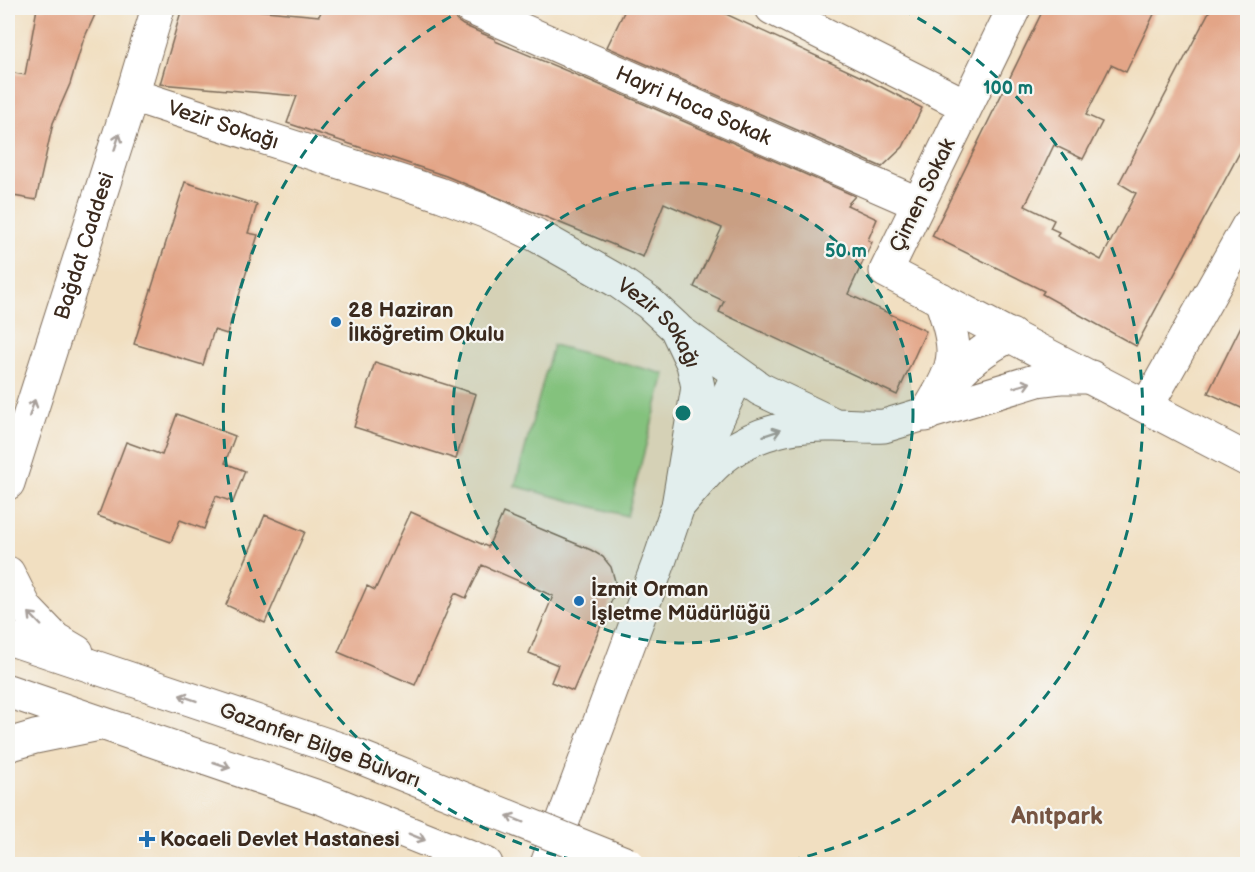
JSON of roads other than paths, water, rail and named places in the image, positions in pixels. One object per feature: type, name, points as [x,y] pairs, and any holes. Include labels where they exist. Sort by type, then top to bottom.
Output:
[{"type":"street","name":"Bağdat Caddesi","points":[[8,483],[158,8]]},
{"type":"street","name":"Hayri Hoca Sokak","points":[[471,8],[918,203]]},
{"type":"street","points":[[772,8],[965,105]]},
{"type":"street","name":"Çimen Sokak","points":[[1014,8],[886,270],[1248,460]]},
{"type":"street","name":"Vezir Sokağı","points":[[132,95],[429,190],[492,214],[536,235],[620,282],[649,303],[676,328],[693,364],[698,387],[678,506],[547,864]]},
{"type":"street","points":[[1147,406],[1248,226]]},
{"type":"street","points":[[926,415],[946,379],[953,353],[952,334],[940,299]]},
{"type":"street","points":[[676,328],[749,382],[835,425]]},
{"type":"street","points":[[926,415],[958,373],[994,343],[1011,335]]},
{"type":"street","points":[[981,398],[991,384],[1011,335]]},
{"type":"street","points":[[678,506],[712,467],[729,453],[750,440],[791,427],[884,426],[1038,380],[1062,377],[1093,378]]},
{"type":"street","points":[[678,506],[749,382]]},
{"type":"street","points":[[8,573],[26,609],[55,639],[118,675]]},
{"type":"street","name":"Gazanfer Bilge Bulvarı","points":[[8,638],[342,750],[627,864]]},
{"type":"street","points":[[8,691],[324,799],[486,864]]},
{"type":"street","points":[[8,745],[35,737],[101,724]]},
{"type":"place","name":"28 Haziran İlköğretim Okulu","points":[[336,322]]},
{"type":"place","name":"İzmit Orman İşletme Müdürlüğü","points":[[579,601]]},
{"type":"place","name":"Kocaeli Devlet Hastanesi","points":[[147,839]]},
{"type":"district","name":"Anıtpark","points":[[1057,816]]}]
